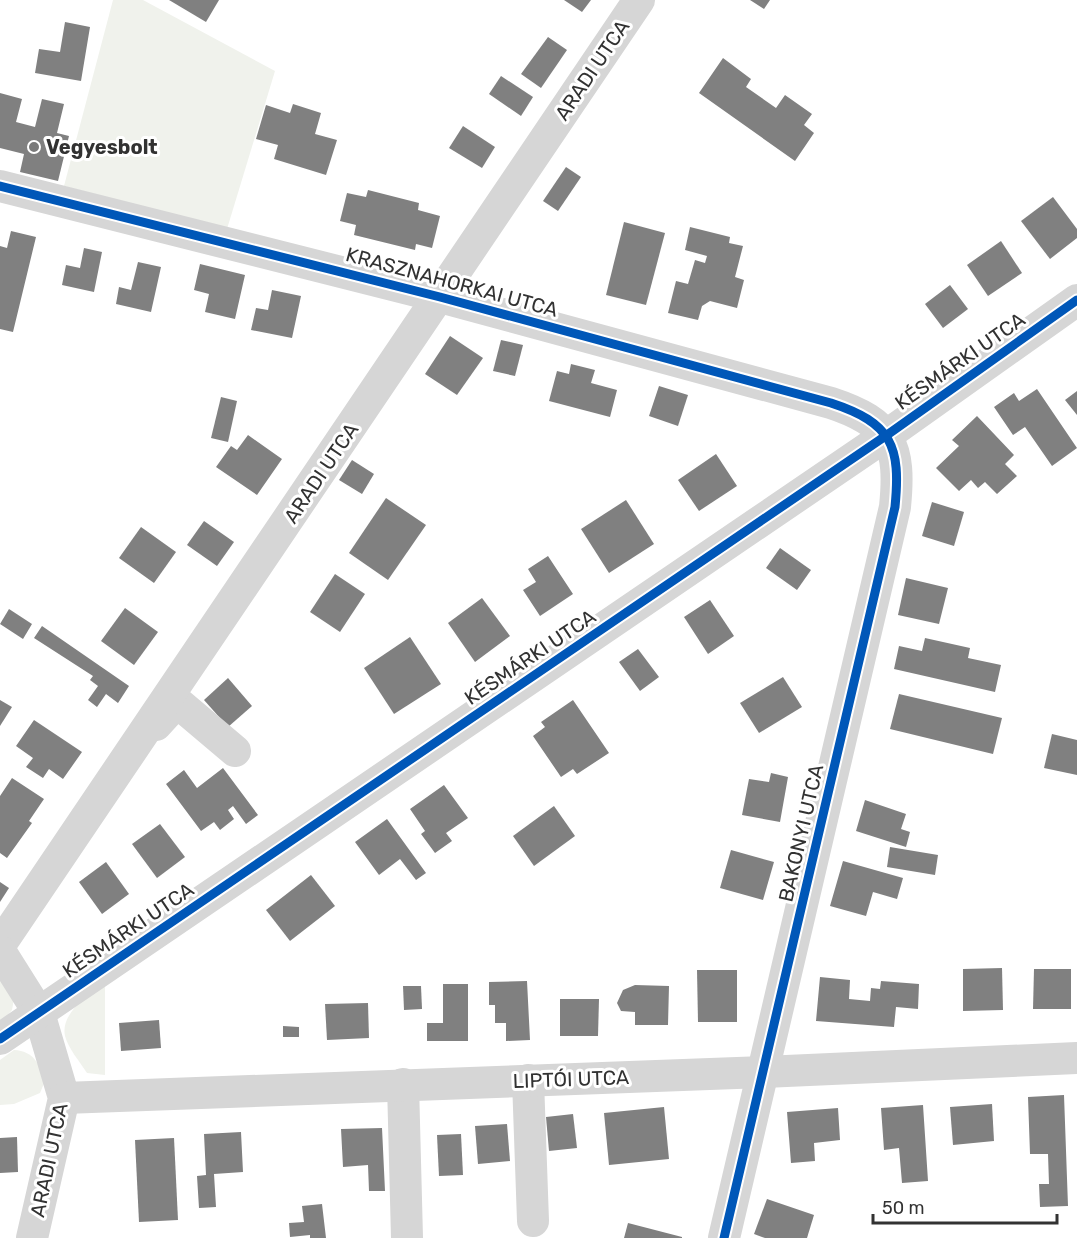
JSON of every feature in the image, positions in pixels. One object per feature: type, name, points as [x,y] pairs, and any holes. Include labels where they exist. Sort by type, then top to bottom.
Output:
[{"type":"street","name":"ARADI UTCA","points":[[0,945],[639,0]]},
{"type":"street","name":"KRASZNAHORKAI UTCA","points":[[0,186],[440,297],[831,403],[870,419],[886,435]]},
{"type":"street","name":"KÉSMÁRKI UTCA","points":[[0,1039],[886,435],[1077,300]]},
{"type":"street","name":"BAKONYI UTCA","points":[[724,1238],[895,507],[898,473],[894,451],[886,435]]},
{"type":"street","points":[[132,751],[177,702],[235,751]]},
{"type":"street","points":[[0,951],[39,1013]]},
{"type":"street","name":"ARADI UTCA","points":[[32,1238],[64,1098],[39,1013]]},
{"type":"street","name":"LIPTÓI UTCA","points":[[64,1098],[1077,1058]]},
{"type":"street","points":[[528,1080],[532,1221]]},
{"type":"street","points":[[403,1084],[407,1238]]},
{"type":"shaded area","points":[[113,0],[143,0],[275,71],[227,229],[64,186]]},
{"type":"shaded area","points":[[0,978],[14,999],[12,1010],[0,1024]]},
{"type":"shaded area","points":[[105,981],[105,1075],[87,1073],[69,1045],[65,1036],[65,1028],[67,1019],[78,1004]]},
{"type":"shaded area","points":[[14,1050],[26,1053],[35,1060],[45,1081],[40,1093],[14,1104],[0,1105],[0,1060]]},
{"type":"building","points":[[169,0],[219,0],[206,22]]},
{"type":"building","points":[[564,0],[591,0],[582,12]]},
{"type":"building","points":[[750,0],[770,0],[764,9]]},
{"type":"building","points":[[65,22],[90,27],[81,81],[35,73],[39,49],[60,52]]},
{"type":"building","points":[[548,37],[567,50],[541,88],[521,74]]},
{"type":"building","points":[[723,58],[751,79],[746,87],[776,108],[785,95],[812,114],[804,125],[814,133],[795,161],[699,93]]},
{"type":"building","points":[[501,76],[533,97],[521,116],[489,94]]},
{"type":"building","points":[[0,93],[22,99],[16,122],[35,127],[42,99],[64,104],[57,133],[69,136],[58,181],[20,172],[24,154],[0,148]]},
{"type":"building","points":[[293,104],[321,113],[315,134],[337,140],[326,175],[274,159],[278,145],[256,139],[266,105],[290,113]]},
{"type":"building","points":[[463,126],[495,147],[482,168],[449,148]]},
{"type":"building","points":[[566,167],[581,177],[558,211],[543,201]]},
{"type":"building","points":[[368,190],[419,203],[418,210],[440,216],[432,248],[416,244],[415,250],[354,235],[356,225],[340,221],[347,193],[366,197]]},
{"type":"building","points":[[1053,197],[1077,229],[1077,238],[1050,259],[1021,221]]},
{"type":"building","points":[[624,222],[665,233],[646,305],[606,295]]},
{"type":"building","points":[[690,227],[730,237],[729,243],[743,246],[735,277],[744,280],[737,308],[710,301],[702,306],[698,320],[668,313],[676,281],[688,284],[695,260],[705,263],[707,256],[685,250]]},
{"type":"building","points":[[11,231],[36,237],[13,332],[0,329],[0,246],[7,248]]},
{"type":"building","points":[[1001,241],[1022,273],[988,296],[967,265]]},
{"type":"building","points":[[84,248],[102,252],[94,292],[62,285],[66,265],[80,268]]},
{"type":"building","points":[[138,262],[161,267],[151,312],[116,304],[119,287],[131,290]]},
{"type":"building","points":[[200,264],[245,275],[235,319],[205,312],[209,294],[194,290]]},
{"type":"building","points":[[950,285],[968,309],[943,328],[925,304]]},
{"type":"building","points":[[272,290],[301,296],[292,338],[251,330],[256,308],[268,310]]},
{"type":"building","points":[[450,336],[483,358],[457,395],[425,374]]},
{"type":"building","points":[[501,340],[523,345],[515,376],[493,371]]},
{"type":"building","points":[[571,364],[595,370],[591,383],[617,390],[610,417],[549,401],[557,371],[569,374]]},
{"type":"building","points":[[659,386],[688,395],[678,426],[649,416]]},
{"type":"building","points":[[1037,389],[1077,448],[1052,466],[1025,427],[1013,435],[994,407],[1014,393],[1019,401]]},
{"type":"building","points":[[1077,391],[1077,415],[1065,400]]},
{"type":"building","points":[[221,397],[237,401],[228,442],[211,438]]},
{"type":"building","points":[[977,416],[1014,455],[1005,464],[1017,476],[997,494],[985,482],[978,488],[971,480],[959,491],[936,468],[959,446],[952,440]]},
{"type":"building","points":[[248,435],[282,459],[257,495],[216,467],[231,446],[237,450]]},
{"type":"building","points":[[716,454],[737,486],[699,511],[678,480]]},
{"type":"building","points":[[352,460],[374,474],[362,494],[339,480]]},
{"type":"building","points":[[386,498],[426,525],[388,580],[349,553]]},
{"type":"building","points":[[626,500],[654,544],[609,573],[581,529]]},
{"type":"building","points":[[932,502],[964,512],[954,546],[922,536]]},
{"type":"building","points":[[204,521],[234,542],[217,566],[187,545]]},
{"type":"building","points":[[141,527],[176,552],[154,583],[119,558]]},
{"type":"building","points":[[780,548],[811,570],[797,590],[766,568]]},
{"type":"building","points":[[548,556],[573,594],[540,616],[523,590],[536,582],[528,569]]},
{"type":"building","points":[[335,574],[365,594],[340,632],[310,612]]},
{"type":"building","points":[[906,578],[948,588],[939,624],[898,615]]},
{"type":"building","points":[[482,598],[510,636],[475,662],[448,623]]},
{"type":"building","points":[[710,600],[734,636],[708,654],[684,617]]},
{"type":"building","points":[[125,608],[158,632],[134,665],[101,641]]},
{"type":"building","points":[[9,609],[32,624],[23,639],[0,624]]},
{"type":"building","points":[[42,626],[129,686],[118,703],[106,694],[97,707],[88,700],[98,686],[90,680],[93,676],[34,638]]},
{"type":"building","points":[[410,637],[441,684],[394,714],[364,668]]},
{"type":"building","points":[[925,638],[970,648],[968,658],[1001,665],[995,692],[894,669],[899,646],[922,651]]},
{"type":"building","points":[[638,649],[659,677],[640,691],[619,662]]},
{"type":"building","points":[[783,677],[802,707],[759,733],[740,703]]},
{"type":"building","points":[[228,678],[252,706],[228,727],[204,700]]},
{"type":"building","points":[[899,694],[1002,718],[993,754],[890,729]]},
{"type":"building","points":[[0,700],[12,707],[0,726]]},
{"type":"building","points":[[573,700],[609,753],[577,774],[573,769],[561,777],[533,736],[545,727],[541,722]]},
{"type":"building","points":[[34,720],[82,752],[63,779],[49,769],[43,778],[26,767],[33,758],[16,746]]},
{"type":"building","points":[[1052,734],[1077,740],[1077,775],[1044,768]]},
{"type":"building","points":[[223,768],[258,815],[246,824],[233,806],[228,810],[234,819],[220,830],[214,822],[201,831],[166,784],[184,770],[197,788]]},
{"type":"building","points":[[771,773],[788,777],[780,822],[742,815],[749,779],[769,782]]},
{"type":"building","points":[[12,778],[44,799],[29,821],[32,823],[7,858],[0,853],[0,796]]},
{"type":"building","points":[[444,785],[468,818],[446,833],[452,841],[435,853],[421,834],[425,831],[410,809]]},
{"type":"building","points":[[865,800],[906,814],[901,829],[910,832],[906,847],[856,831]]},
{"type":"building","points":[[554,806],[575,836],[534,866],[513,836]]},
{"type":"building","points":[[387,819],[426,873],[416,880],[400,859],[379,875],[355,842]]},
{"type":"building","points":[[160,824],[185,857],[157,878],[132,844]]},
{"type":"building","points":[[890,847],[938,855],[935,875],[887,867]]},
{"type":"building","points":[[731,850],[774,862],[763,900],[720,888]]},
{"type":"building","points":[[843,861],[903,878],[897,899],[873,892],[866,916],[830,906]]},
{"type":"building","points":[[106,862],[129,894],[102,914],[79,882]]},
{"type":"building","points":[[311,875],[335,906],[290,941],[266,910]]},
{"type":"building","points":[[0,882],[9,888],[0,902]]},
{"type":"building","points":[[1002,968],[1003,1010],[963,1011],[963,969]]},
{"type":"building","points":[[1034,969],[1071,969],[1071,1009],[1033,1009]]},
{"type":"building","points":[[697,970],[737,970],[737,1022],[698,1022]]},
{"type":"building","points":[[820,977],[850,980],[849,999],[870,1001],[871,988],[880,989],[881,981],[919,984],[918,1009],[896,1007],[894,1027],[816,1021]]},
{"type":"building","points":[[527,981],[530,1040],[506,1041],[506,1023],[495,1023],[495,1005],[489,1005],[489,982]]},
{"type":"building","points":[[443,984],[468,984],[468,1041],[427,1041],[427,1023],[443,1023]]},
{"type":"building","points":[[635,985],[669,986],[668,1025],[635,1025],[635,1012],[621,1011],[617,1003],[623,990]]},
{"type":"building","points":[[403,986],[421,986],[422,1009],[404,1010]]},
{"type":"building","points":[[560,999],[599,999],[598,1036],[560,1036]]},
{"type":"building","points":[[368,1003],[369,1038],[327,1040],[325,1004]]},
{"type":"building","points":[[159,1020],[161,1048],[121,1051],[119,1023]]},
{"type":"building","points":[[283,1026],[299,1027],[299,1037],[283,1037]]},
{"type":"building","points":[[1064,1095],[1068,1206],[1040,1207],[1039,1184],[1049,1184],[1048,1154],[1030,1154],[1028,1097]]},
{"type":"building","points":[[992,1104],[994,1141],[953,1145],[950,1107]]},
{"type":"building","points":[[923,1105],[928,1181],[902,1183],[899,1148],[884,1150],[881,1108]]},
{"type":"building","points":[[664,1107],[669,1159],[609,1165],[604,1113]]},
{"type":"building","points":[[838,1108],[840,1140],[814,1143],[815,1161],[791,1163],[787,1112]]},
{"type":"building","points":[[573,1114],[577,1148],[549,1151],[546,1117]]},
{"type":"building","points":[[507,1124],[510,1161],[478,1164],[475,1126]]},
{"type":"building","points":[[382,1128],[385,1191],[369,1191],[368,1165],[343,1167],[341,1129]]},
{"type":"building","points":[[241,1132],[243,1172],[214,1174],[216,1207],[199,1208],[197,1176],[206,1175],[204,1134]]},
{"type":"building","points":[[461,1134],[463,1175],[439,1176],[437,1135]]},
{"type":"building","points":[[17,1137],[18,1172],[0,1173],[0,1138]]},
{"type":"building","points":[[174,1138],[178,1220],[139,1222],[135,1140]]},
{"type":"building","points":[[767,1199],[814,1215],[807,1238],[765,1238],[754,1234]]},
{"type":"building","points":[[322,1204],[326,1238],[310,1238],[310,1235],[290,1237],[289,1223],[304,1222],[302,1206]]},
{"type":"building","points":[[628,1223],[682,1237],[682,1238],[624,1238]]},
{"type":"cycle path","points":[[0,186],[440,297],[831,403],[868,419],[888,440],[896,468],[895,507],[724,1238]]},
{"type":"cycle path","points":[[0,1039],[887,435],[1077,300]]},
{"type":"place","name":"Vegyesbolt","points":[[34,147]]}]
